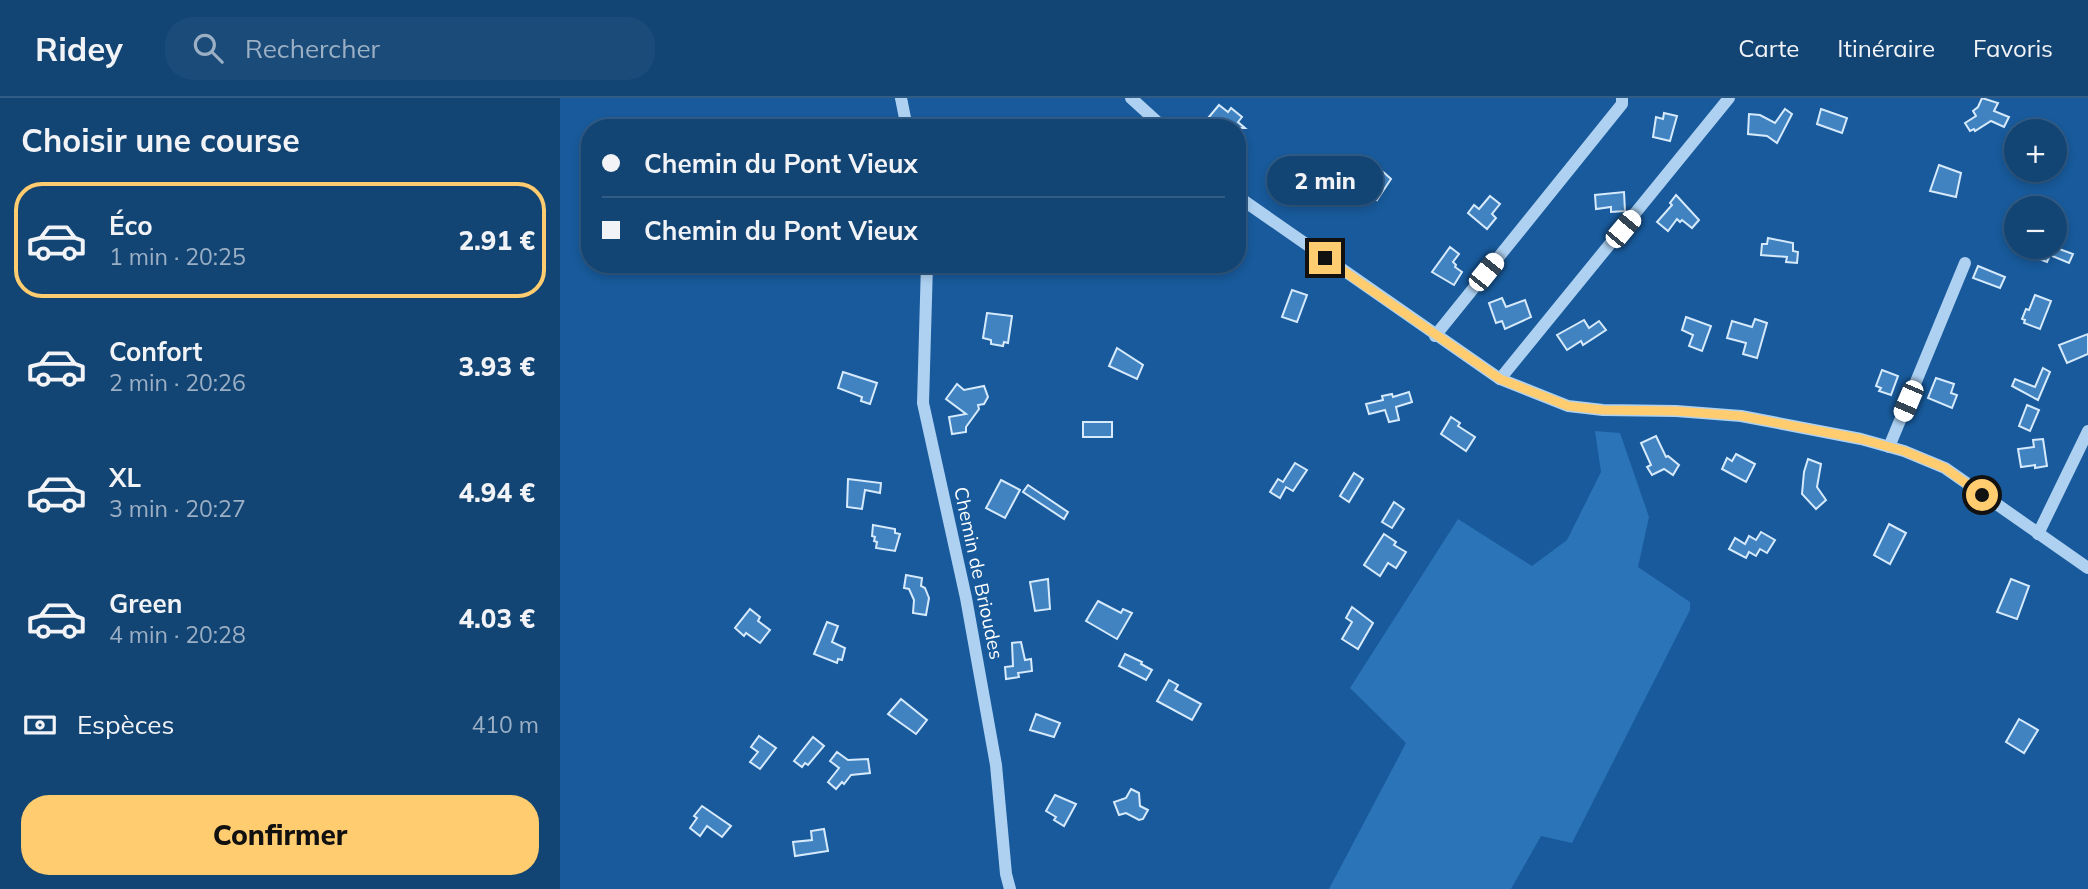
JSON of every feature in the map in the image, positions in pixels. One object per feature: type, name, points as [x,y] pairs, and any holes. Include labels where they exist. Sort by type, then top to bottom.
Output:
[{"type":"street","points":[[901,98],[906,119]]},
{"type":"street","points":[[1132,98],[1154,119]]},
{"type":"street","points":[[1435,335],[1622,104],[1622,98]]},
{"type":"street","points":[[1500,379],[1729,98]]},
{"type":"street","points":[[1246,202],[1500,379],[1568,406],[1741,416],[1889,447],[1945,468],[2088,568]]},
{"type":"street","points":[[1889,447],[1965,263]]},
{"type":"street","name":"Chemin de Brioudes","points":[[927,273],[923,403],[966,598],[996,765],[1006,874],[1010,889]]},
{"type":"street","points":[[2038,534],[2088,431]]},
{"type":"shaded area","points":[[1595,431],[1620,433],[1649,517],[1638,567],[1690,602],[1690,610],[1572,843],[1541,836],[1511,889],[1329,889],[1406,743],[1350,688],[1458,519],[1532,566],[1567,540],[1601,472]]},
{"type":"building","points":[[1982,98],[1998,103],[1994,111],[2009,117],[2004,119],[2004,127],[1991,121],[1975,131],[1970,131],[1965,123],[1976,116],[1973,111]]},
{"type":"building","points":[[1219,105],[1228,112],[1231,108],[1242,117],[1211,119],[1209,117]]},
{"type":"building","points":[[1785,109],[1792,114],[1777,143],[1767,136],[1748,134],[1749,114],[1760,115],[1775,123]]},
{"type":"building","points":[[1821,109],[1847,118],[1842,133],[1817,124]]},
{"type":"building","points":[[1664,113],[1677,116],[1670,141],[1653,137],[1656,117],[1663,119]]},
{"type":"building","points":[[1939,165],[1961,173],[1956,197],[1930,191]]},
{"type":"building","points":[[1381,170],[1391,179],[1377,200],[1367,191],[1348,191],[1348,179],[1352,175],[1377,175]]},
{"type":"building","points":[[1624,192],[1625,211],[1611,212],[1611,207],[1596,209],[1595,195]]},
{"type":"building","points":[[1676,195],[1699,220],[1692,228],[1677,219],[1668,231],[1657,222],[1672,205],[1670,203]]},
{"type":"building","points":[[1490,196],[1500,204],[1492,214],[1496,218],[1487,229],[1468,213],[1474,205],[1479,209]]},
{"type":"building","points":[[1768,238],[1793,243],[1793,251],[1798,252],[1797,263],[1786,262],[1787,257],[1761,255],[1762,244],[1767,244]]},
{"type":"building","points":[[1450,247],[1459,254],[1453,262],[1462,272],[1454,285],[1432,272]]},
{"type":"building","points":[[2067,252],[2073,254],[2069,263],[2060,259],[2067,259]]},
{"type":"building","points":[[1978,266],[2005,277],[2000,288],[1973,278]]},
{"type":"building","points":[[1292,290],[1307,295],[1297,322],[1282,317]]},
{"type":"building","points":[[2035,295],[2051,301],[2040,329],[2024,323],[2025,320],[2022,319]]},
{"type":"building","points":[[1502,298],[1506,307],[1525,300],[1531,317],[1505,329],[1502,321],[1496,323],[1489,303]]},
{"type":"building","points":[[987,313],[1012,316],[1008,343],[1004,342],[1003,346],[991,344],[991,340],[983,338]]},
{"type":"building","points":[[1686,317],[1711,326],[1702,351],[1689,346],[1693,335],[1682,330]]},
{"type":"building","points":[[1755,319],[1767,323],[1757,358],[1743,354],[1746,343],[1727,338],[1732,321],[1752,327]]},
{"type":"building","points":[[1584,320],[1589,328],[1599,321],[1606,330],[1583,345],[1581,341],[1567,350],[1557,335]]},
{"type":"building","points":[[2088,334],[2088,354],[2067,363],[2059,345]]},
{"type":"building","points":[[1117,348],[1143,365],[1137,379],[1109,366]]},
{"type":"building","points":[[2043,368],[2050,372],[2038,400],[2012,386],[2015,379],[2035,387]]},
{"type":"building","points":[[1882,370],[1898,376],[1891,395],[1879,391],[1881,388],[1876,386]]},
{"type":"building","points":[[843,372],[877,383],[870,404],[861,401],[862,397],[838,388]]},
{"type":"building","points":[[1936,378],[1954,384],[1951,393],[1957,395],[1952,408],[1928,398]]},
{"type":"building","points":[[957,384],[964,390],[984,386],[988,397],[984,404],[978,405],[979,409],[966,427],[966,432],[952,434],[949,417],[966,414],[946,399]]},
{"type":"building","points":[[1409,392],[1412,402],[1396,407],[1399,420],[1389,422],[1385,410],[1369,414],[1366,404],[1383,400],[1382,396],[1392,394],[1393,397]]},
{"type":"building","points":[[2027,405],[2039,410],[2030,431],[2019,426]]},
{"type":"building","points":[[1451,417],[1460,423],[1458,426],[1475,437],[1466,451],[1441,434]]},
{"type":"building","points":[[1083,422],[1112,422],[1112,437],[1083,437]]},
{"type":"building","points":[[1656,436],[1666,457],[1679,465],[1673,475],[1664,469],[1652,475],[1647,467],[1651,465],[1641,443]]},
{"type":"building","points":[[2043,439],[2047,466],[2021,467],[2018,449],[2034,447],[2033,440]]},
{"type":"building","points":[[1736,454],[1755,464],[1746,482],[1722,469],[1727,458],[1732,461]]},
{"type":"building","points":[[1808,459],[1821,464],[1817,487],[1826,500],[1816,509],[1802,494]]},
{"type":"building","points":[[1295,463],[1307,470],[1293,491],[1286,487],[1280,498],[1270,492],[1278,479],[1283,482]]},
{"type":"building","points":[[1354,473],[1363,479],[1349,502],[1340,496]]},
{"type":"building","points":[[848,479],[881,483],[880,493],[865,490],[862,509],[847,507]]},
{"type":"building","points":[[1001,480],[1020,490],[1005,518],[986,508]]},
{"type":"building","points":[[1028,485],[1068,512],[1064,519],[1023,492]]},
{"type":"building","points":[[1394,502],[1404,509],[1392,528],[1382,522]]},
{"type":"building","points":[[1889,524],[1906,533],[1890,564],[1874,555]]},
{"type":"building","points":[[873,525],[895,529],[895,533],[900,534],[895,551],[876,548],[877,542],[872,536]]},
{"type":"building","points":[[1761,532],[1775,540],[1767,553],[1760,549],[1756,556],[1749,552],[1746,558],[1729,549],[1735,538],[1745,544],[1749,536],[1756,540]]},
{"type":"building","points":[[1384,534],[1396,542],[1394,545],[1406,552],[1396,568],[1388,563],[1380,576],[1364,565]]},
{"type":"building","points":[[906,575],[922,578],[921,586],[925,588],[929,598],[926,615],[913,613],[914,600],[909,589],[904,588]]},
{"type":"building","points":[[1048,579],[1050,609],[1035,611],[1030,582]]},
{"type":"building","points":[[2011,579],[2029,586],[2017,619],[1997,612]]},
{"type":"building","points":[[1098,601],[1121,613],[1123,609],[1132,613],[1117,639],[1086,621]]},
{"type":"building","points":[[1352,607],[1373,623],[1358,649],[1342,639],[1352,622],[1346,618]]},
{"type":"building","points":[[750,609],[760,617],[758,621],[770,630],[760,643],[746,633],[744,636],[735,628]]},
{"type":"building","points":[[827,622],[838,626],[832,642],[845,648],[842,660],[838,659],[837,663],[814,654]]},
{"type":"building","points":[[1021,642],[1025,660],[1031,659],[1032,671],[1018,673],[1019,677],[1006,679],[1005,667],[1013,666],[1012,643]]},
{"type":"building","points":[[1125,654],[1152,670],[1146,680],[1119,666]]},
{"type":"building","points":[[1169,680],[1178,685],[1175,690],[1201,704],[1192,720],[1157,701]]},
{"type":"building","points":[[901,699],[927,720],[916,734],[888,714]]},
{"type":"building","points":[[1036,714],[1060,723],[1054,737],[1030,730]]},
{"type":"building","points":[[2019,719],[2038,730],[2024,753],[2006,742]]},
{"type":"building","points":[[759,736],[776,748],[760,769],[750,762],[758,752],[751,747]]},
{"type":"building","points":[[813,737],[824,746],[808,765],[805,763],[802,767],[794,761]]},
{"type":"building","points":[[837,752],[848,760],[868,759],[870,773],[851,775],[836,789],[828,782],[839,768],[830,761]]},
{"type":"building","points":[[1131,789],[1139,793],[1140,806],[1148,810],[1143,819],[1139,820],[1126,813],[1119,815],[1114,802],[1126,798]]},
{"type":"building","points":[[1055,795],[1076,804],[1064,826],[1046,811]]},
{"type":"building","points":[[702,806],[731,826],[722,837],[707,826],[700,836],[690,828],[697,818],[694,816]]},
{"type":"building","points":[[824,829],[828,851],[795,856],[793,842],[812,840],[811,831]]},
{"type":"route","points":[[1325,258],[1500,379],[1568,406],[1741,416],[1861,439],[1904,451],[1945,468],[1982,495]]}]
